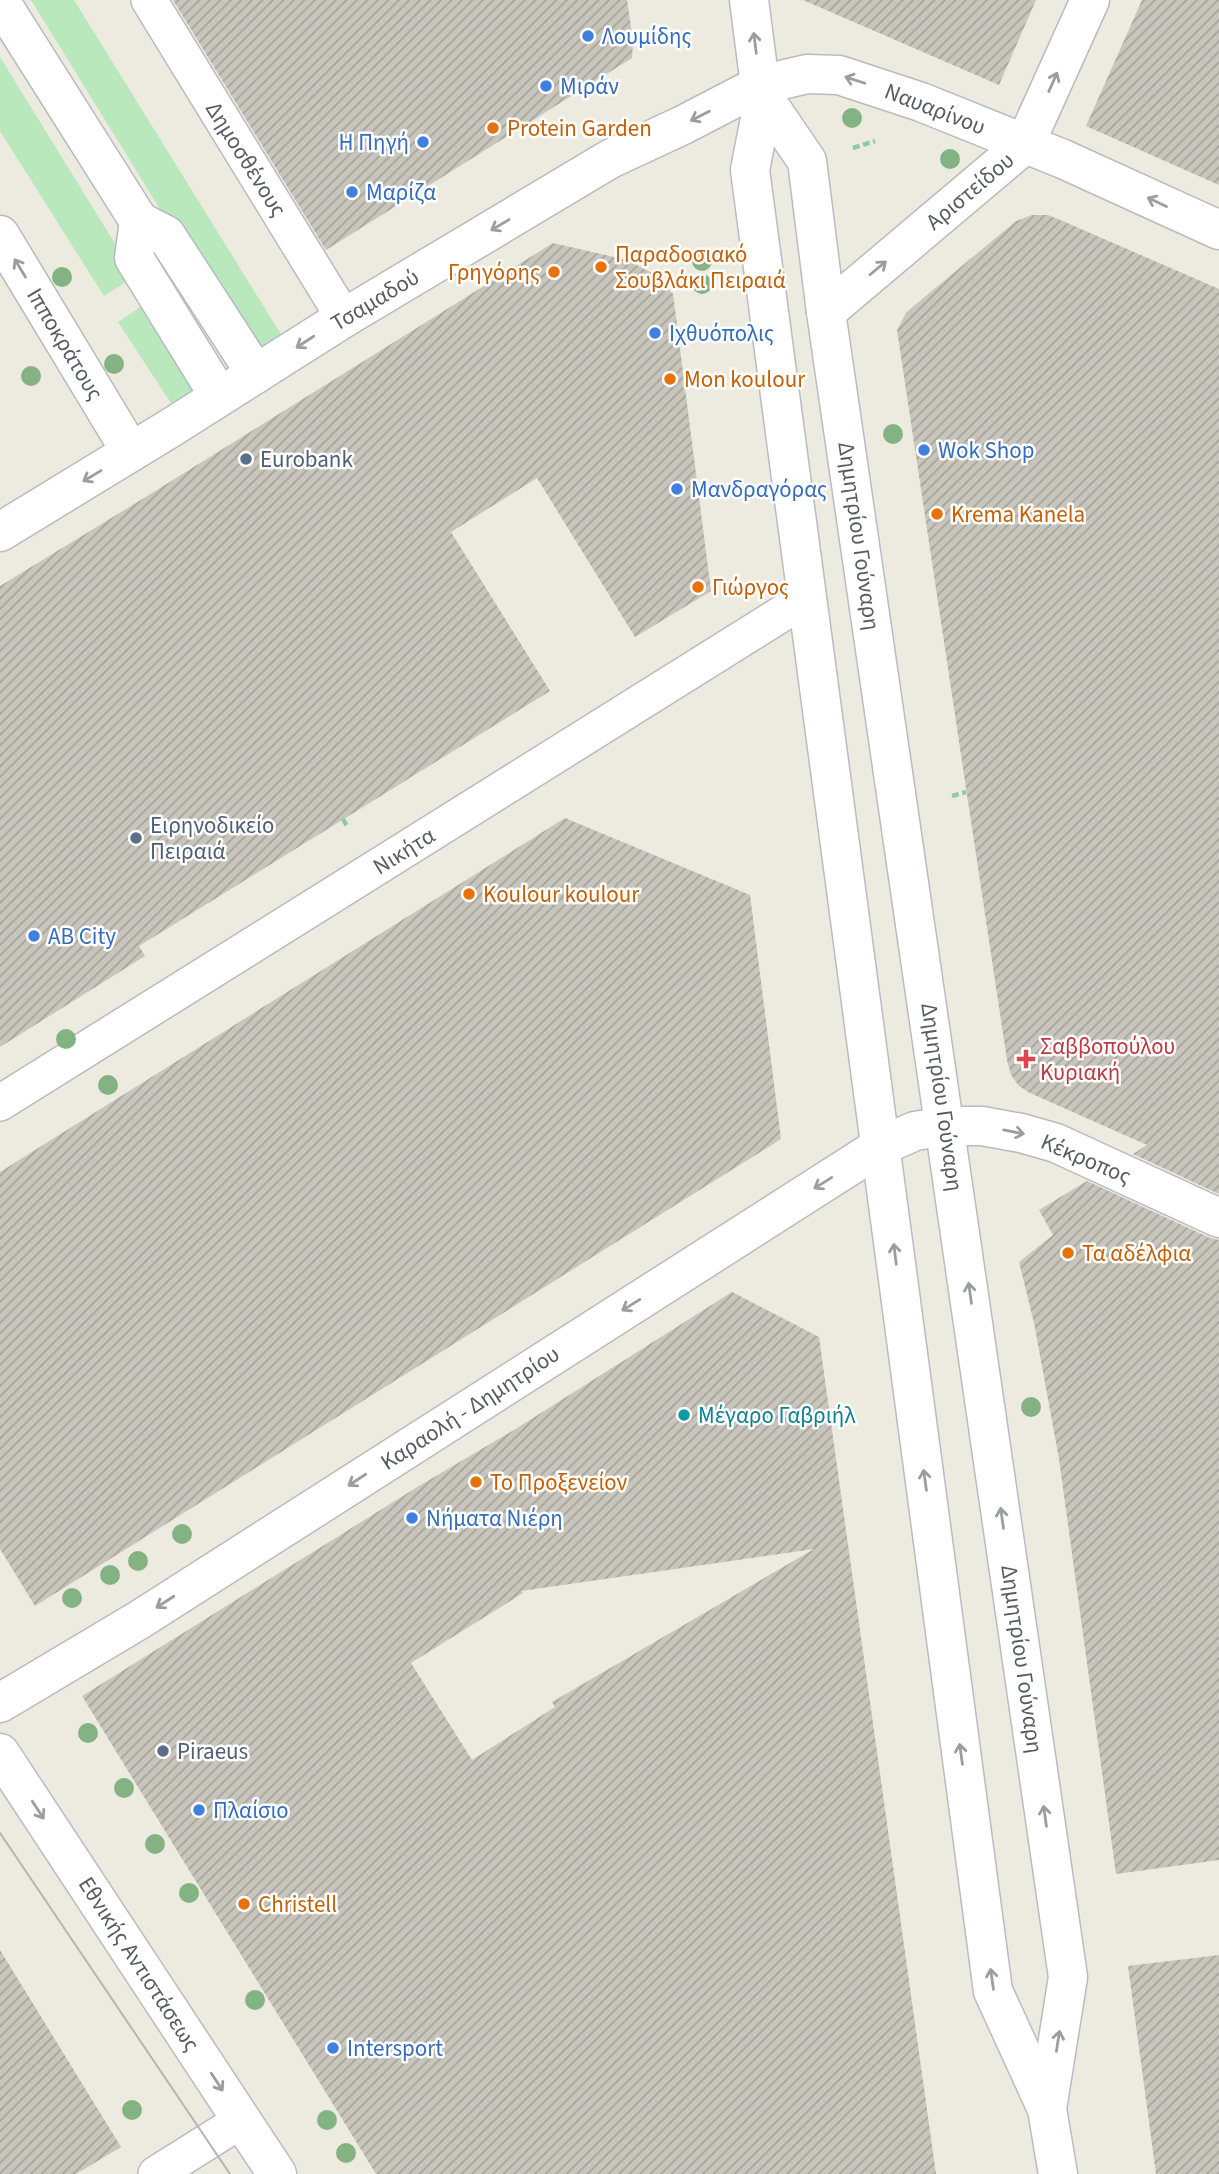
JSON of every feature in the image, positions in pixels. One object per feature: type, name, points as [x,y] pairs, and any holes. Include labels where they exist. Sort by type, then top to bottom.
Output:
[{"type":"main road","name":"Δημητρίου Γούναρη","points":[[749,0],[762,92],[750,170],[993,1991],[1047,2109],[1058,2174]]},
{"type":"main road","name":"Αριστείδου","points":[[826,313],[1025,144],[1090,0]]},
{"type":"main road","points":[[0,1],[139,221],[166,235],[256,374]]},
{"type":"main road","name":"Ναυαρίνου","points":[[762,92],[807,74],[839,75],[921,102],[1063,159],[1219,230]]},
{"type":"main road","name":"Τσαμαδού","points":[[0,531],[344,318],[610,159],[762,92]]},
{"type":"main road","name":"Δημητρίου Γούναρη","points":[[762,92],[807,161],[826,313],[1068,1977],[1047,2109]]},
{"type":"main road","points":[[139,221],[134,258],[219,396]]},
{"type":"main road","name":"Ιπποκράτους","points":[[0,235],[131,452]]},
{"type":"main road","name":"Καραολή - Δημητρίου","points":[[0,1703],[139,1620],[881,1146],[915,1131],[946,1126]]},
{"type":"main road","name":"Κέκροπος","points":[[946,1126],[982,1126],[1056,1143],[1219,1218]]},
{"type":"main road","name":"Εθνικής Αντιστάσεως","points":[[0,1754],[277,2174]]},
{"type":"street","name":"Δημοσθένους","points":[[149,0],[344,318]]},
{"type":"street","name":"Νικήτα","points":[[0,1103],[807,598]]},
{"type":"street","points":[[156,2174],[242,2120]]},
{"type":"path","points":[[952,796],[966,792]]},
{"type":"green space","points":[[31,0],[74,0],[282,336],[250,355]]},
{"type":"green space","points":[[0,57],[135,276],[104,296],[0,131]]},
{"type":"green space","points":[[148,302],[204,389],[174,408],[118,322]]},
{"type":"building","points":[[173,0],[627,0],[633,41],[632,58],[326,250]]},
{"type":"building","points":[[803,0],[1036,0],[999,85]]},
{"type":"building","points":[[1142,0],[1219,0],[1219,185],[1086,126]]},
{"type":"building","points":[[1032,215],[1048,215],[1219,289],[1219,1194],[1133,1154],[1147,1145],[1030,1093],[1019,1086],[1011,1075],[1007,1060],[897,330],[906,313],[915,305],[1016,221]]},
{"type":"building","points":[[553,243],[627,260],[654,274],[673,294],[711,591],[635,637],[537,478],[451,532],[550,691],[139,946],[145,956],[0,1047],[0,586]]},
{"type":"building","points":[[565,818],[750,895],[781,1139],[35,1606],[0,1549],[0,1172]]},
{"type":"building","points":[[1087,1181],[1219,1240],[1219,1860],[1116,1874],[1059,1459],[1034,1323],[1019,1262],[1053,1235],[1039,1210]]},
{"type":"building","points":[[732,1292],[819,1337],[936,2174],[376,2174],[82,1696],[419,1486],[514,1430]],"holes":[[[814,1549],[552,1702],[555,1707],[472,1760],[411,1663],[523,1593],[521,1591]]]},
{"type":"building","points":[[0,1950],[121,2147],[76,2174],[0,2174]]},
{"type":"building","points":[[1219,1955],[1219,2174],[1156,2174],[1128,1966]]},
{"type":"tram line","points":[[0,1833],[230,2174]]},
{"type":"place","name":"Λουμίδης","points":[[588,36]]},
{"type":"place","name":"Μιράν","points":[[546,86]]},
{"type":"place","name":"Protein Garden","points":[[493,128]]},
{"type":"place","name":"Η Πηγή","points":[[423,142]]},
{"type":"place","name":"Μαρίζα","points":[[352,192]]},
{"type":"place","name":"Παραδοσιακό Σουβλάκι Πειραιά","points":[[601,267]]},
{"type":"place","name":"Γρηγόρης","points":[[554,272]]},
{"type":"place","name":"Ιχθυόπολις","points":[[655,333]]},
{"type":"place","name":"Mon koulour","points":[[670,379]]},
{"type":"place","name":"Wok Shop","points":[[924,450]]},
{"type":"place","name":"Eurobank","points":[[246,459]]},
{"type":"place","name":"Μανδραγόρας","points":[[677,489]]},
{"type":"place","name":"Krema Kanela","points":[[937,514]]},
{"type":"place","name":"Γιώργος","points":[[698,587]]},
{"type":"place","name":"Ειρηνοδικείο Πειραιά","points":[[136,838]]},
{"type":"place","name":"Koulour koulour","points":[[469,894]]},
{"type":"place","name":"ΑΒ City","points":[[34,936]]},
{"type":"place","name":"Σαββοπούλου Κυριακή","points":[[1026,1059]]},
{"type":"place","name":"Τα αδέλφια","points":[[1068,1253]]},
{"type":"place","name":"Μέγαρο Γαβριήλ","points":[[684,1415]]},
{"type":"place","name":"Το Προξενείον","points":[[476,1482]]},
{"type":"place","name":"Νήματα Νιέρη","points":[[412,1518]]},
{"type":"place","name":"Piraeus","points":[[163,1751]]},
{"type":"place","name":"Πλαίσιο","points":[[199,1810]]},
{"type":"place","name":"Christell","points":[[244,1904]]},
{"type":"place","name":"Intersport","points":[[333,2048]]}]
